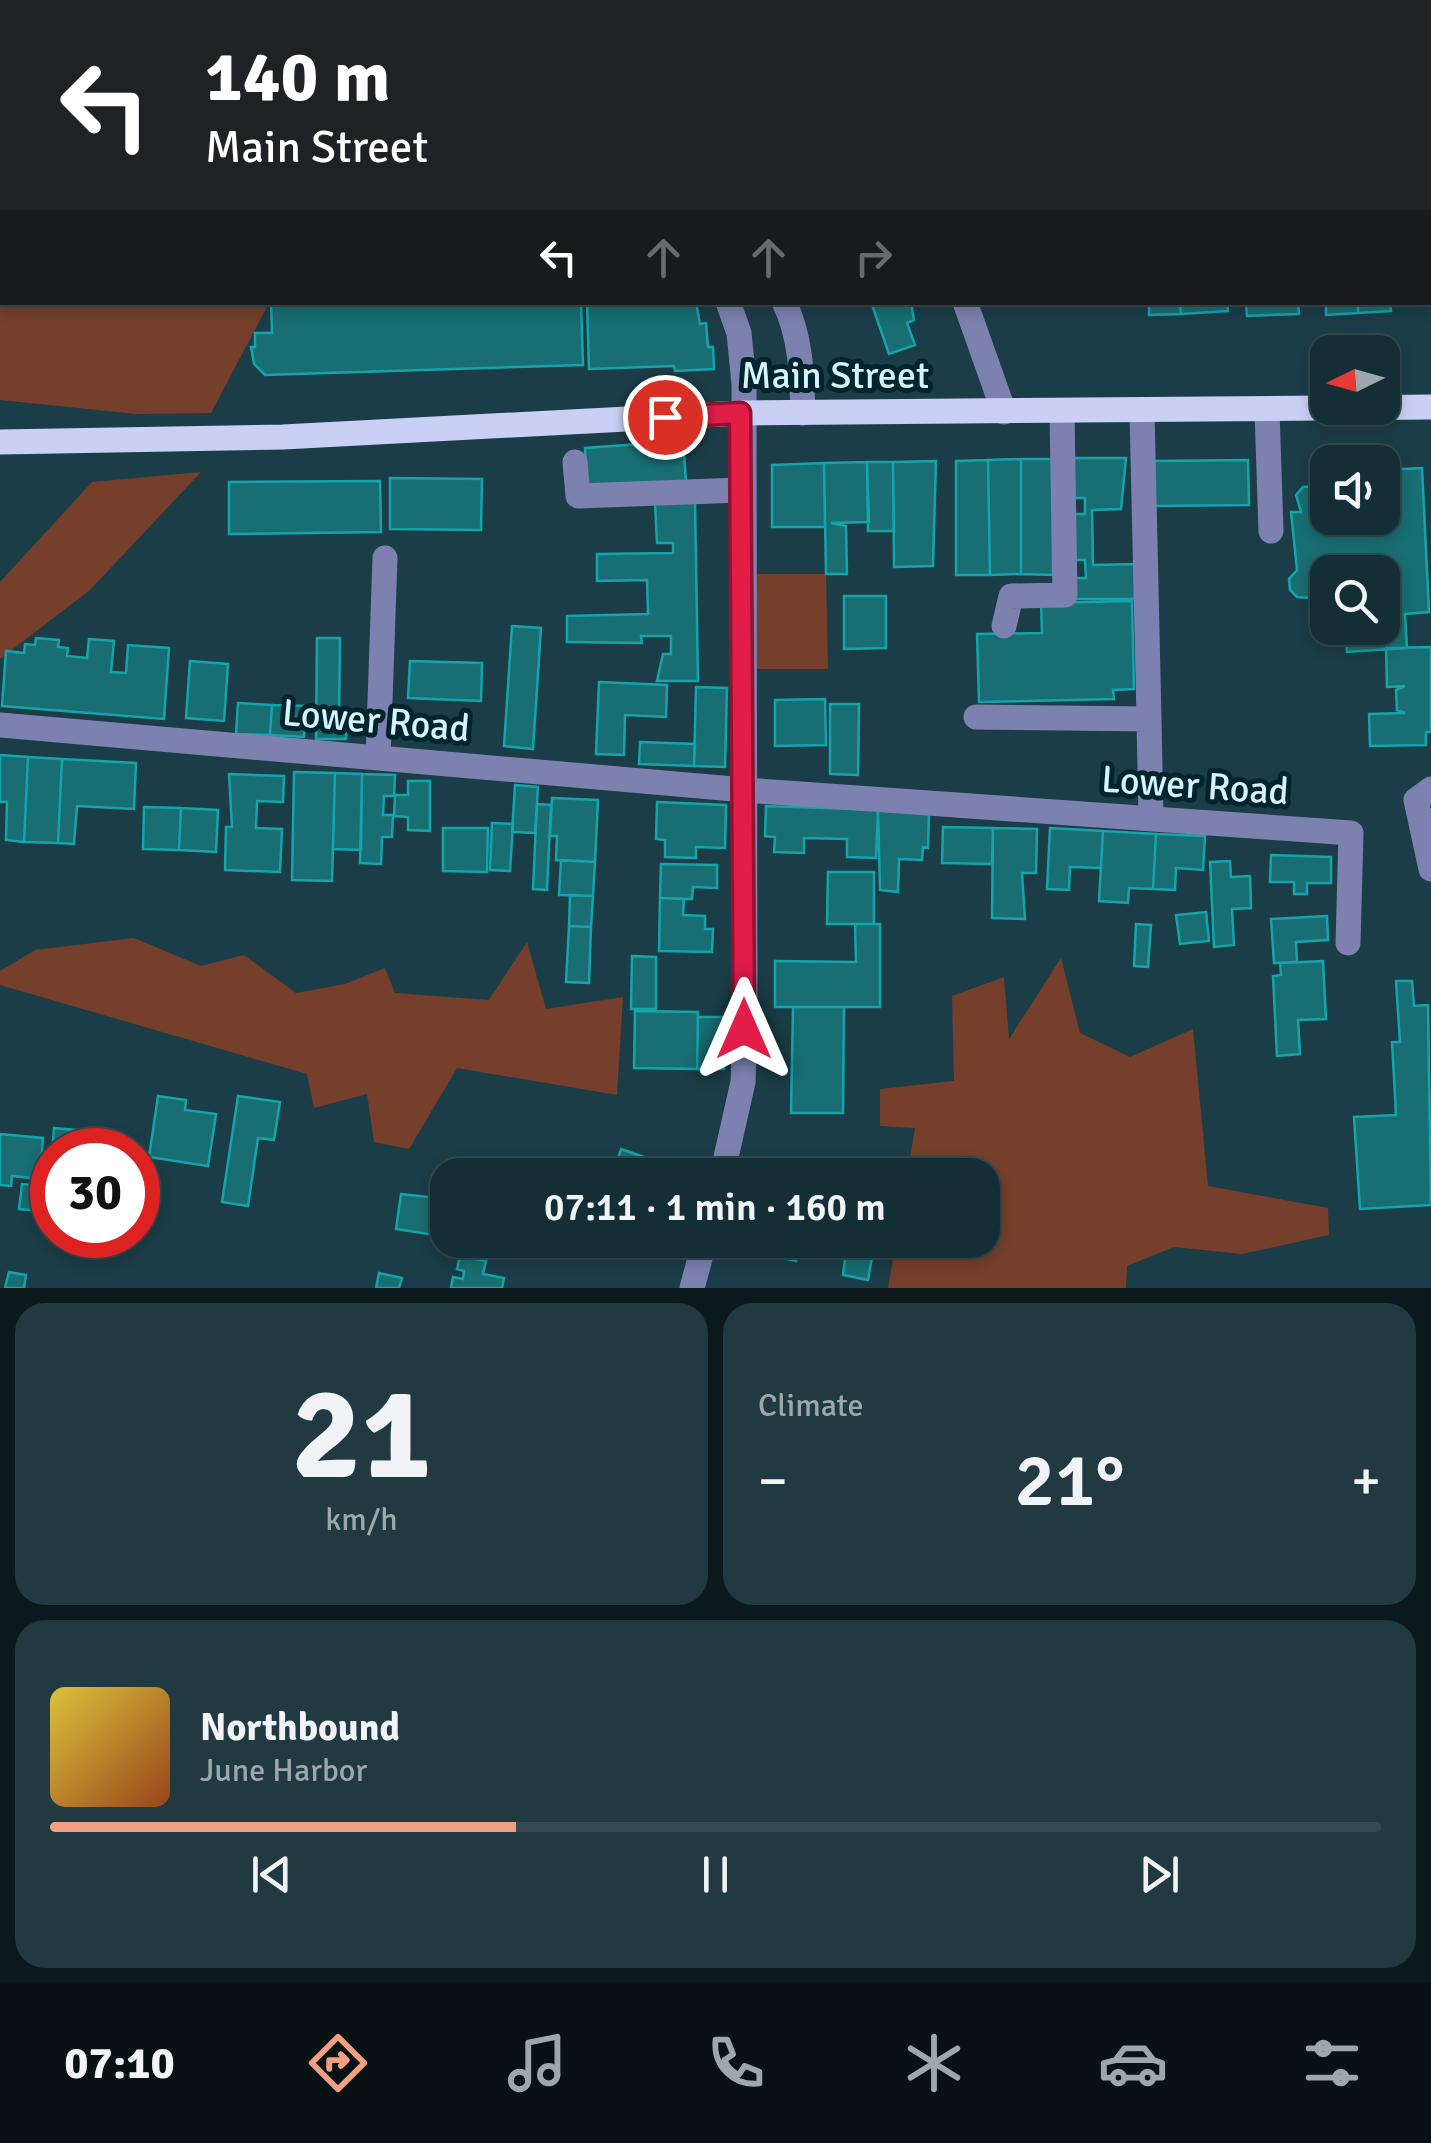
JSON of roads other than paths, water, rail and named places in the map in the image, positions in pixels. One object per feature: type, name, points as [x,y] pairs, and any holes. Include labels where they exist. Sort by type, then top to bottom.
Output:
[{"type":"main road","name":"Main Street","points":[[4,442],[283,436],[740,413],[1431,407]]},
{"type":"street","points":[[726,1158],[743,1082],[745,790],[740,413],[744,384],[739,333],[729,305]]},
{"type":"street","points":[[786,305],[792,318],[802,374],[803,413]]},
{"type":"street","points":[[966,305],[1004,412]]},
{"type":"street","points":[[1266,410],[1271,531]]},
{"type":"street","points":[[1142,411],[1152,819]]},
{"type":"street","points":[[1004,626],[1011,596],[1065,594],[1062,412]]},
{"type":"street","points":[[575,462],[578,496],[741,490]]},
{"type":"street","points":[[378,758],[386,558]]},
{"type":"street","points":[[976,717],[1149,718]]},
{"type":"street","name":"Lower Road","points":[[0,725],[745,790],[1352,833],[1348,943]]},
{"type":"street","points":[[1431,790],[1416,800],[1431,869]]},
{"type":"street","points":[[692,1288],[700,1258]]}]
